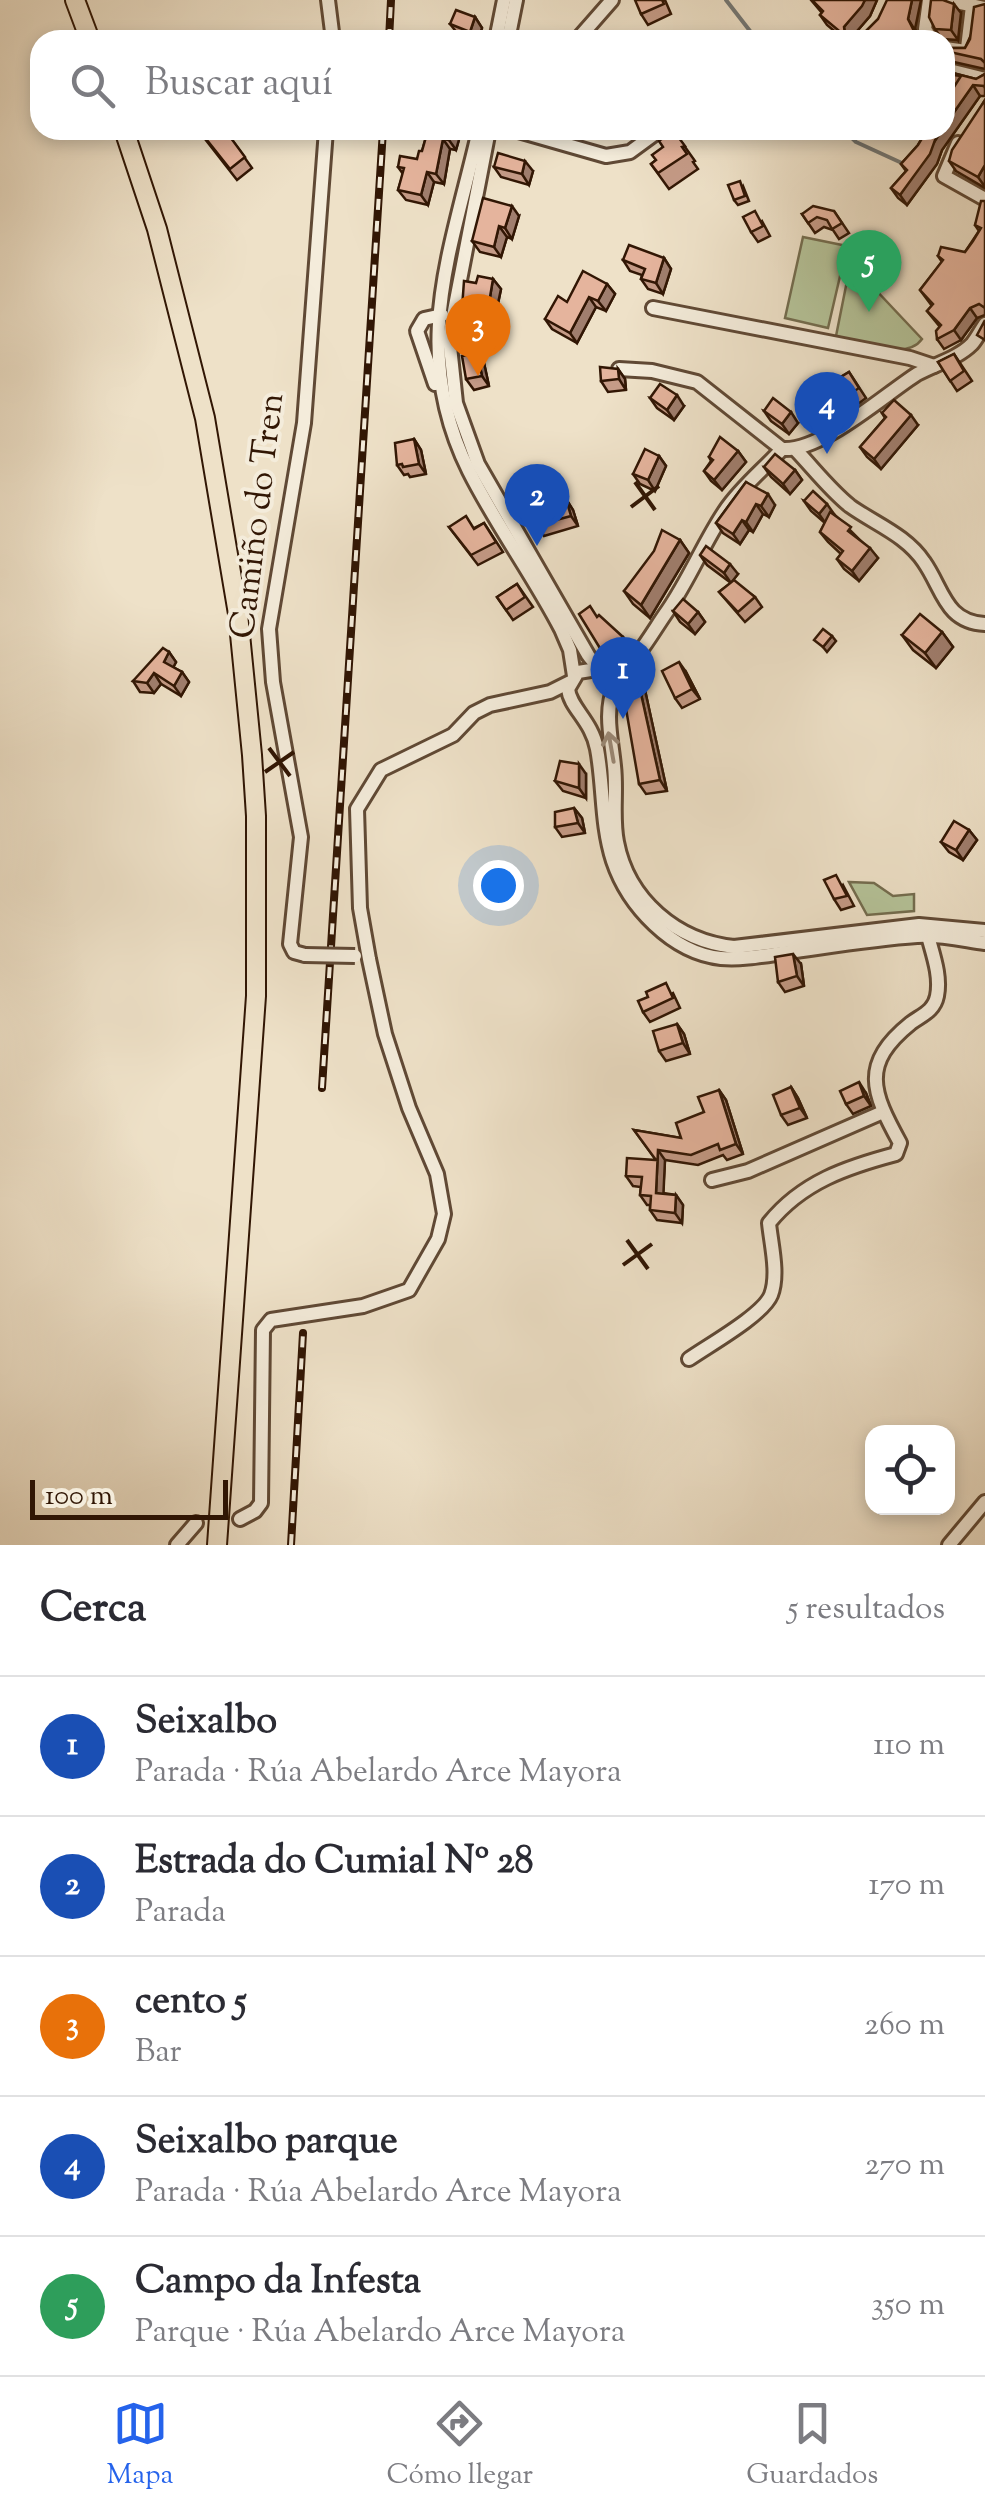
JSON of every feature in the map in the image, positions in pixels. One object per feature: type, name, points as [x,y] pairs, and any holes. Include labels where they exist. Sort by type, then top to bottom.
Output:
[{"type":"main road","points":[[75,0],[86,30]]},
{"type":"main road","points":[[127,140],[157,229],[205,418],[240,628],[256,816],[256,996],[217,1545]]},
{"type":"street","points":[[502,30],[510,0]]},
{"type":"street","points":[[586,30],[612,0]]},
{"type":"street","points":[[926,30],[930,0]]},
{"type":"street","points":[[946,0],[979,7],[966,51],[955,49]]},
{"type":"street","points":[[329,4],[332,30]]},
{"type":"street","points":[[955,72],[985,79]]},
{"type":"street","points":[[962,136],[944,176],[985,198]]},
{"type":"street","name":"Camiño do Tren","points":[[325,140],[304,423],[269,628],[272,682],[300,837],[290,944],[294,952],[305,955],[362,958]]},
{"type":"street","points":[[441,396],[441,315],[477,140]]},
{"type":"street","points":[[468,442],[456,403],[448,338],[486,140]]},
{"type":"street","points":[[550,140],[606,156],[630,152],[646,140]]},
{"type":"street","points":[[441,315],[451,279],[462,260]]},
{"type":"street","points":[[653,308],[934,366]]},
{"type":"street","points":[[441,315],[424,318],[418,324],[430,375],[469,472],[561,629],[572,659],[576,706],[595,738],[603,817],[614,864],[644,914],[676,940],[699,952],[736,958],[932,936],[985,938]]},
{"type":"street","points":[[240,1519],[255,1512],[261,1502],[263,1330],[271,1320],[363,1306],[409,1290],[438,1239],[444,1214],[437,1174],[409,1108],[362,958],[356,809],[381,770],[452,735],[474,713],[490,705],[550,692],[584,669],[606,677],[623,669],[685,585],[726,509],[789,450],[856,418],[919,373],[972,343],[985,324]]},
{"type":"street","points":[[420,340],[439,344]]},
{"type":"street","points":[[439,344],[452,413],[606,677],[615,828],[620,855],[646,902],[679,929],[709,943],[734,947],[919,925],[985,938]]},
{"type":"street","points":[[619,369],[652,371],[697,382],[789,450],[839,496],[894,532],[925,563],[945,602],[968,623],[985,624]]},
{"type":"street","points":[[550,692],[594,712],[608,704]]},
{"type":"street","points":[[689,1359],[759,1310],[770,1297],[770,1222],[784,1205],[848,1166],[896,1154],[900,1144],[882,1112],[874,1080],[879,1057],[912,1023],[928,1013],[937,999],[938,973],[932,936]]},
{"type":"street","points":[[712,1180],[748,1171],[882,1112]]},
{"type":"street","points":[[949,1545],[985,1502]]},
{"type":"street","points":[[177,1545],[196,1523]]},
{"type":"green space","points":[[803,237],[847,246],[828,328],[785,318]]},
{"type":"green space","points":[[851,261],[859,264],[874,288],[922,339],[915,346],[882,348],[836,336]]},
{"type":"green space","points":[[849,882],[874,883],[893,896],[914,894],[914,911],[867,915]]},
{"type":"building","points":[[635,0],[662,0],[664,4],[641,14]]},
{"type":"building","points":[[812,0],[865,0],[844,30],[838,30],[820,15],[823,11]]},
{"type":"building","points":[[887,0],[912,0],[908,19],[914,30],[867,30],[878,19]]},
{"type":"building","points":[[931,0],[954,4],[951,30],[935,29],[929,17]]},
{"type":"building","points":[[985,4],[985,63],[955,53],[955,48],[965,48],[970,39],[974,7]]},
{"type":"building","points":[[456,10],[475,17],[471,30],[450,24]]},
{"type":"building","points":[[955,74],[976,79],[985,74],[985,88],[973,85],[955,111],[955,85],[961,76]]},
{"type":"building","points":[[985,100],[985,165],[978,177],[949,161],[952,150]]},
{"type":"building","points":[[207,140],[232,140],[245,157],[230,169]]},
{"type":"building","points":[[425,140],[443,140],[436,174],[427,172],[421,195],[398,190],[404,168],[398,167],[400,156],[417,159]]},
{"type":"building","points":[[680,140],[687,154],[658,173],[651,164],[656,160],[652,155],[663,147],[659,141]]},
{"type":"building","points":[[921,140],[935,140],[930,154],[900,195],[891,188],[907,170],[901,164]]},
{"type":"building","points":[[498,153],[525,161],[522,174],[494,167]]},
{"type":"building","points":[[740,181],[745,196],[734,200],[728,185]]},
{"type":"building","points":[[483,198],[512,206],[505,228],[499,226],[494,247],[472,241]]},
{"type":"building","points":[[981,201],[985,201],[985,308],[979,304],[970,308],[954,330],[937,339],[936,331],[941,325],[927,311],[933,304],[920,290],[943,260],[938,256],[941,247],[965,252],[973,241],[981,228],[975,225]]},
{"type":"building","points":[[813,206],[834,211],[842,223],[832,229],[827,220],[817,217],[808,223],[802,214]]},
{"type":"building","points":[[755,211],[763,226],[751,232],[743,217]]},
{"type":"building","points":[[629,245],[664,258],[656,283],[641,279],[645,269],[623,260]]},
{"type":"building","points":[[583,271],[607,284],[598,301],[589,297],[570,333],[545,319],[558,296],[567,302]]},
{"type":"building","points":[[478,276],[493,279],[489,303],[481,302],[478,338],[460,336],[464,281],[476,283]]},
{"type":"building","points":[[985,320],[985,340],[977,335]]},
{"type":"building","points":[[477,353],[482,376],[466,379],[462,356]]},
{"type":"building","points":[[954,354],[964,371],[950,381],[938,362]]},
{"type":"building","points":[[600,367],[618,369],[619,379],[601,381]]},
{"type":"building","points":[[849,372],[859,388],[847,396],[836,380]]},
{"type":"building","points":[[660,384],[677,395],[667,410],[650,398]]},
{"type":"building","points":[[773,398],[791,412],[782,424],[764,411]]},
{"type":"building","points":[[894,400],[911,415],[874,459],[860,447],[886,417],[882,413]]},
{"type":"building","points":[[720,437],[738,451],[714,480],[704,471],[713,460],[709,457]]},
{"type":"building","points":[[414,439],[419,464],[397,465],[395,443]]},
{"type":"building","points":[[645,449],[659,456],[648,480],[633,474]]},
{"type":"building","points":[[775,454],[795,470],[783,484],[764,467]]},
{"type":"building","points":[[746,482],[768,494],[733,534],[716,523]]},
{"type":"building","points":[[813,491],[827,504],[819,514],[804,501]]},
{"type":"building","points":[[566,499],[571,516],[537,525],[532,509]]},
{"type":"building","points":[[830,512],[870,548],[852,571],[837,559],[843,551],[820,532]]},
{"type":"building","points":[[466,516],[474,529],[484,523],[496,542],[471,555],[449,527]]},
{"type":"building","points":[[662,530],[680,540],[641,605],[624,591],[654,551]]},
{"type":"building","points":[[706,546],[730,564],[724,573],[700,555]]},
{"type":"building","points":[[734,580],[755,597],[738,612],[719,592]]},
{"type":"building","points":[[517,584],[525,597],[506,610],[497,597]]},
{"type":"building","points":[[683,599],[698,612],[688,624],[673,611]]},
{"type":"building","points":[[590,606],[597,617],[623,637],[606,658],[579,614]]},
{"type":"building","points":[[920,614],[942,632],[925,653],[902,635]]},
{"type":"building","points":[[823,629],[832,636],[823,647],[814,640]]},
{"type":"building","points":[[163,648],[169,652],[164,662],[182,672],[174,686],[154,673],[147,683],[133,681]]},
{"type":"building","points":[[679,662],[692,689],[675,698],[662,671]]},
{"type":"building","points":[[636,671],[660,780],[639,784],[620,674]]},
{"type":"building","points":[[560,761],[579,764],[579,788],[555,781]]},
{"type":"building","points":[[574,808],[578,823],[555,827],[555,812]]},
{"type":"building","points":[[954,821],[969,830],[956,850],[941,842]]},
{"type":"building","points":[[836,875],[847,896],[834,899],[824,880]]},
{"type":"building","points":[[793,954],[797,976],[778,982],[775,957]]},
{"type":"building","points":[[666,983],[673,998],[643,1012],[638,1001],[648,997],[646,992]]},
{"type":"building","points":[[677,1024],[683,1043],[659,1051],[653,1031]]},
{"type":"building","points":[[859,1082],[864,1096],[846,1104],[840,1091]]},
{"type":"building","points":[[791,1087],[800,1108],[781,1115],[773,1095]]},
{"type":"building","points":[[719,1090],[736,1144],[720,1150],[718,1144],[691,1155],[658,1150],[656,1193],[676,1195],[675,1213],[650,1210],[651,1196],[640,1195],[642,1177],[626,1176],[627,1158],[656,1160],[634,1130],[681,1138],[676,1123],[704,1112],[698,1097]]},
{"type":"waterway","points":[[726,0],[749,30]]},
{"type":"waterway","points":[[854,140],[904,164]]},
{"type":"waterway","points":[[966,182],[985,188]]},
{"type":"railway","points":[[390,30],[391,0]]},
{"type":"railway","points":[[322,1088],[382,140]]},
{"type":"railway","points":[[291,1545],[303,1333]]},
{"type":"place","name":"Campo da Infesta","points":[[869,312]]},
{"type":"place","name":"cento 5","points":[[478,376]]},
{"type":"place","name":"Seixalbo parque","points":[[827,454]]},
{"type":"place","name":"Estrada do Cumial Nº 28","points":[[537,546]]},
{"type":"place","name":"Seixalbo","points":[[623,719]]}]
